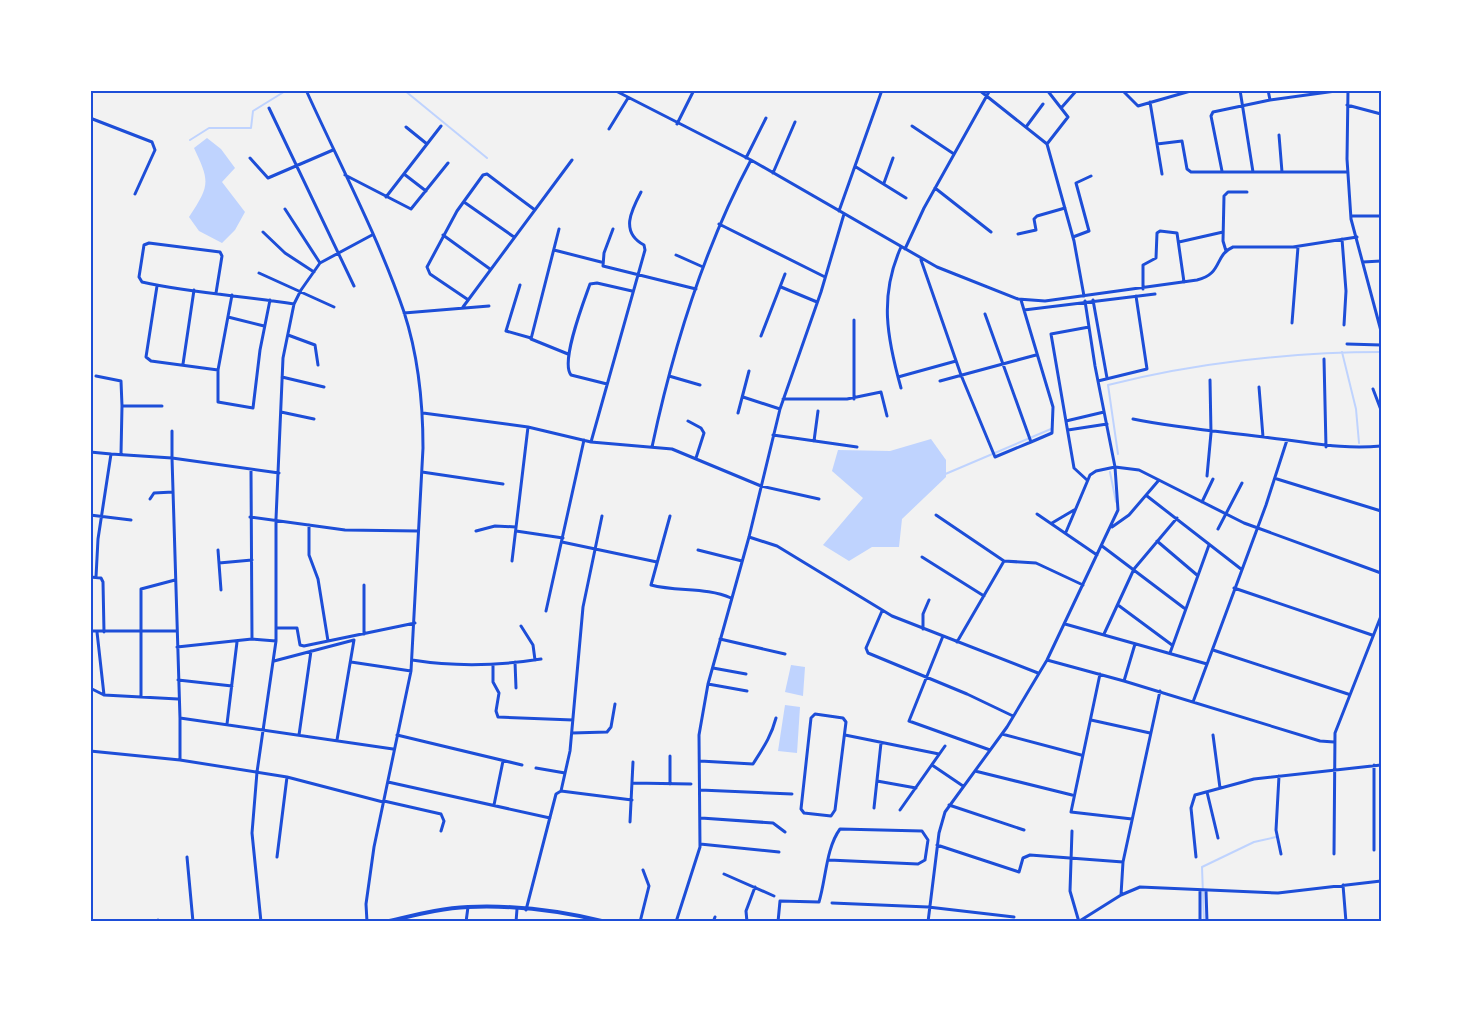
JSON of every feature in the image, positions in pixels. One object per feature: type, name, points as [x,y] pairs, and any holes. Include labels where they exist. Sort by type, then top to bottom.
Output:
[{"type":"street","points":[[306,90],[372,235],[404,313],[423,413],[411,671],[393,749],[367,895],[367,922]]},
{"type":"street","points":[[614,90],[773,172],[921,260],[1022,300],[1045,301],[1143,289],[1210,277],[1226,251],[1237,246],[1298,246],[1357,237]]},
{"type":"street","points":[[677,124],[694,90]]},
{"type":"street","points":[[839,211],[882,90]]},
{"type":"street","points":[[980,90],[1047,144],[1073,237],[1084,296]]},
{"type":"street","points":[[901,388],[886,327],[886,301],[892,266],[990,90]]},
{"type":"street","points":[[1047,90],[1062,107],[1068,118],[1047,144]]},
{"type":"street","points":[[1062,107],[1077,90]]},
{"type":"street","points":[[1122,90],[1136,106],[1178,92],[1194,90]]},
{"type":"street","points":[[1240,90],[1253,172]]},
{"type":"street","points":[[1268,90],[1270,100]]},
{"type":"street","points":[[1222,171],[1212,114],[1270,100],[1343,90]]},
{"type":"street","points":[[1348,90],[1348,172],[1351,216],[1381,331]]},
{"type":"street","points":[[609,129],[628,98]]},
{"type":"street","points":[[1150,102],[1162,174]]},
{"type":"street","points":[[1026,127],[1043,104]]},
{"type":"street","points":[[1347,105],[1381,114]]},
{"type":"street","points":[[269,108],[354,286]]},
{"type":"street","points":[[90,118],[152,142],[155,150],[135,194]]},
{"type":"street","points":[[746,158],[766,118]]},
{"type":"street","points":[[773,172],[795,122]]},
{"type":"street","points":[[386,197],[441,126]]},
{"type":"street","points":[[912,126],[954,154]]},
{"type":"street","points":[[406,127],[427,144]]},
{"type":"street","points":[[1279,135],[1282,172]]},
{"type":"street","points":[[1157,144],[1182,141],[1188,171],[1348,172]]},
{"type":"street","points":[[250,158],[268,178],[333,150]]},
{"type":"street","points":[[884,183],[893,158]]},
{"type":"street","points":[[463,307],[572,160]]},
{"type":"street","points":[[652,447],[669,376],[703,267],[719,224],[751,160]]},
{"type":"street","points":[[344,175],[411,209],[448,163]]},
{"type":"street","points":[[856,167],[906,198]]},
{"type":"street","points":[[404,174],[426,191]]},
{"type":"street","points":[[467,299],[427,271],[443,235],[463,202],[485,174],[535,210]]},
{"type":"street","points":[[1073,237],[1089,231],[1076,183],[1091,176]]},
{"type":"street","points":[[935,188],[991,232]]},
{"type":"street","points":[[591,442],[645,248],[632,237],[629,227],[640,192]]},
{"type":"street","points":[[1226,251],[1223,232],[1226,193],[1247,192]]},
{"type":"street","points":[[463,202],[514,237]]},
{"type":"street","points":[[1018,234],[1036,230],[1034,219],[1037,216],[1065,208]]},
{"type":"street","points":[[285,209],[320,263]]},
{"type":"street","points":[[675,922],[700,844],[700,730],[708,684],[749,537],[780,409],[826,277],[844,214]]},
{"type":"street","points":[[1351,216],[1381,216]]},
{"type":"street","points":[[719,224],[826,277]]},
{"type":"street","points":[[531,338],[559,229]]},
{"type":"street","points":[[602,263],[613,229]]},
{"type":"street","points":[[1143,289],[1143,265],[1156,258],[1158,232],[1175,231],[1179,242],[1184,282]]},
{"type":"street","points":[[263,232],[285,253],[314,272]]},
{"type":"street","points":[[1179,242],[1223,232]]},
{"type":"street","points":[[261,922],[252,849],[258,772],[276,641],[276,519],[280,412],[288,335],[294,304],[320,263],[372,235]]},
{"type":"street","points":[[443,235],[490,269]]},
{"type":"street","points":[[1342,239],[1346,291],[1344,325]]},
{"type":"street","points":[[216,293],[222,256],[220,252],[147,244],[144,247],[140,280],[157,285],[294,304]]},
{"type":"street","points":[[1292,322],[1298,246]]},
{"type":"street","points":[[554,250],[602,263],[605,267],[696,289]]},
{"type":"street","points":[[676,255],[703,267]]},
{"type":"street","points":[[921,260],[961,375],[993,456],[1030,439],[1050,434],[1053,428],[1051,401],[1022,300]]},
{"type":"street","points":[[1363,262],[1381,261]]},
{"type":"street","points":[[259,273],[301,290],[334,307]]},
{"type":"street","points":[[762,336],[785,274]]},
{"type":"street","points":[[607,384],[571,375],[567,369],[568,354],[591,284],[632,291]]},
{"type":"street","points":[[157,285],[146,358],[218,370]]},
{"type":"street","points":[[520,285],[506,331],[531,338],[534,343],[568,354]]},
{"type":"street","points":[[781,287],[817,302]]},
{"type":"street","points":[[183,364],[194,290]]},
{"type":"street","points":[[1024,310],[1155,294]]},
{"type":"street","points":[[232,295],[218,370],[218,402],[254,408],[264,326],[270,300]]},
{"type":"street","points":[[1093,295],[1107,378]]},
{"type":"street","points":[[1098,381],[1148,369],[1136,296]]},
{"type":"street","points":[[928,922],[928,907],[942,820],[949,805],[1002,734],[1047,660],[1112,527],[1119,503],[1115,467],[1085,301]]},
{"type":"street","points":[[404,313],[489,306]]},
{"type":"street","points":[[985,314],[1030,439]]},
{"type":"street","points":[[228,317],[264,326]]},
{"type":"street","points":[[854,320],[854,399]]},
{"type":"street","points":[[1087,480],[1074,468],[1051,334],[1089,327]]},
{"type":"street","points":[[288,335],[315,345],[318,366]]},
{"type":"street","points":[[1347,344],[1381,345]]},
{"type":"street","points":[[940,381],[1037,355]]},
{"type":"street","points":[[1324,359],[1326,447]]},
{"type":"street","points":[[898,377],[956,361]]},
{"type":"street","points":[[738,413],[749,371]]},
{"type":"street","points":[[96,376],[121,381],[121,455]]},
{"type":"street","points":[[669,376],[700,385]]},
{"type":"street","points":[[282,377],[324,387]]},
{"type":"street","points":[[1207,476],[1211,433],[1210,381]]},
{"type":"street","points":[[1259,387],[1263,437]]},
{"type":"street","points":[[1373,389],[1381,410]]},
{"type":"street","points":[[783,399],[854,399],[882,393],[887,416]]},
{"type":"street","points":[[742,397],[780,409]]},
{"type":"street","points":[[122,406],[162,406]]},
{"type":"street","points":[[814,441],[818,411]]},
{"type":"street","points":[[280,412],[314,419]]},
{"type":"street","points":[[423,413],[528,427],[591,442],[672,449],[761,486],[819,499]]},
{"type":"street","points":[[1066,422],[1105,414]]},
{"type":"street","points":[[1133,419],[1211,433],[1263,437],[1326,447],[1381,446]]},
{"type":"street","points":[[688,421],[701,428],[704,433],[696,458]]},
{"type":"street","points":[[1067,430],[1106,423]]},
{"type":"street","points":[[512,561],[528,427]]},
{"type":"street","points":[[172,431],[180,760]]},
{"type":"street","points":[[773,435],[857,447]]},
{"type":"street","points":[[546,611],[584,440]]},
{"type":"street","points":[[1193,702],[1276,478],[1287,440]]},
{"type":"street","points":[[90,452],[172,458],[251,471],[279,473]]},
{"type":"street","points":[[96,577],[101,517],[111,454]]},
{"type":"street","points":[[1066,532],[1087,480],[1096,471],[1115,467],[1139,470],[1257,528],[1381,573]]},
{"type":"street","points":[[251,471],[252,639]]},
{"type":"street","points":[[422,472],[503,484]]},
{"type":"street","points":[[1276,478],[1381,511]]},
{"type":"street","points":[[1202,502],[1213,479]]},
{"type":"street","points":[[1112,527],[1123,521],[1159,480]]},
{"type":"street","points":[[1218,529],[1242,483]]},
{"type":"street","points":[[150,499],[154,493],[173,492]]},
{"type":"street","points":[[1147,496],[1241,569]]},
{"type":"street","points":[[1052,523],[1076,510]]},
{"type":"street","points":[[1037,514],[1097,555]]},
{"type":"street","points":[[90,515],[132,520]]},
{"type":"street","points":[[936,515],[1004,561],[1036,562],[1083,585]]},
{"type":"street","points":[[561,791],[572,733],[583,608],[602,516]]},
{"type":"street","points":[[670,516],[651,585],[676,591],[716,592],[731,598]]},
{"type":"street","points":[[250,517],[353,531],[419,531]]},
{"type":"street","points":[[1104,634],[1134,569],[1177,518]]},
{"type":"street","points":[[309,525],[309,555],[320,584],[328,641]]},
{"type":"street","points":[[476,531],[495,526],[516,529],[657,562]]},
{"type":"street","points":[[749,537],[777,546],[809,568],[882,611],[1038,673]]},
{"type":"street","points":[[1157,542],[1197,575]]},
{"type":"street","points":[[1170,653],[1184,609],[1210,545]]},
{"type":"street","points":[[1102,546],[1184,609]]},
{"type":"street","points":[[218,550],[221,590]]},
{"type":"street","points":[[698,550],[742,561]]},
{"type":"street","points":[[922,557],[984,596]]},
{"type":"street","points":[[219,563],[252,561]]},
{"type":"street","points":[[957,642],[1004,561]]},
{"type":"street","points":[[90,577],[96,577],[103,582],[104,632]]},
{"type":"street","points":[[141,696],[141,589],[175,580]]},
{"type":"street","points":[[364,585],[364,634]]},
{"type":"street","points":[[1234,588],[1372,635]]},
{"type":"street","points":[[923,629],[923,614],[929,600]]},
{"type":"street","points":[[1118,604],[1172,645]]},
{"type":"street","points":[[882,611],[867,652],[1013,716]]},
{"type":"street","points":[[1334,854],[1336,770],[1334,742],[1348,694],[1381,616]]},
{"type":"street","points":[[276,628],[297,628],[300,645],[304,646],[415,623]]},
{"type":"street","points":[[1065,624],[1207,664]]},
{"type":"street","points":[[521,626],[533,645],[535,660]]},
{"type":"street","points":[[90,631],[177,631]]},
{"type":"street","points":[[98,632],[104,695]]},
{"type":"street","points":[[943,636],[909,716],[910,722],[990,750]]},
{"type":"street","points":[[177,647],[252,639],[276,641]]},
{"type":"street","points":[[720,639],[785,654]]},
{"type":"street","points":[[274,661],[354,640],[337,740]]},
{"type":"street","points":[[227,724],[237,642]]},
{"type":"street","points":[[1124,681],[1135,644]]},
{"type":"street","points":[[1212,650],[1348,694]]},
{"type":"street","points":[[299,735],[311,651]]},
{"type":"street","points":[[412,660],[450,665],[493,665],[541,659]]},
{"type":"street","points":[[1047,660],[1160,691],[1320,741],[1334,742]]},
{"type":"street","points":[[351,662],[411,671]]},
{"type":"street","points":[[515,663],[516,688]]},
{"type":"street","points":[[493,665],[493,682],[499,693],[496,711],[498,717],[573,720]]},
{"type":"street","points":[[713,668],[746,674]]},
{"type":"street","points":[[1100,674],[1072,795],[1071,812],[1132,819]]},
{"type":"street","points":[[178,680],[232,686]]},
{"type":"street","points":[[708,684],[747,691]]},
{"type":"street","points":[[90,688],[104,695],[178,699]]},
{"type":"street","points":[[1120,895],[1123,862],[1160,691]]},
{"type":"street","points":[[572,733],[607,732],[611,727],[615,704]]},
{"type":"street","points":[[815,714],[844,719],[845,735],[834,813],[829,816],[803,813],[811,716],[815,714]]},
{"type":"street","points":[[180,718],[393,749]]},
{"type":"street","points":[[700,761],[753,764],[760,750],[769,742],[776,718]]},
{"type":"street","points":[[1091,720],[1150,733]]},
{"type":"street","points":[[1002,734],[1082,755]]},
{"type":"street","points":[[396,735],[522,765]]},
{"type":"street","points":[[845,735],[939,754]]},
{"type":"street","points":[[1213,735],[1220,788]]},
{"type":"street","points":[[874,808],[881,743]]},
{"type":"street","points":[[900,810],[945,746]]},
{"type":"street","points":[[90,751],[180,760],[287,777],[441,814],[444,821],[441,831]]},
{"type":"street","points":[[670,756],[670,784]]},
{"type":"street","points":[[494,805],[503,761]]},
{"type":"street","points":[[630,822],[633,762]]},
{"type":"street","points":[[932,765],[963,786]]},
{"type":"street","points":[[1374,765],[1374,850]]},
{"type":"street","points":[[1196,857],[1192,803],[1195,795],[1279,776],[1381,765]]},
{"type":"street","points":[[536,768],[565,773]]},
{"type":"street","points":[[975,771],[1072,795]]},
{"type":"street","points":[[1279,776],[1276,842],[1281,854]]},
{"type":"street","points":[[277,857],[287,777]]},
{"type":"street","points":[[877,781],[916,788]]},
{"type":"street","points":[[387,782],[550,818]]},
{"type":"street","points":[[632,783],[691,784]]},
{"type":"street","points":[[700,790],[792,794]]},
{"type":"street","points":[[526,910],[556,794],[561,791],[632,800]]},
{"type":"street","points":[[1208,792],[1218,838]]},
{"type":"street","points":[[949,805],[1024,830]]},
{"type":"street","points":[[701,818],[773,823],[785,832]]},
{"type":"street","points":[[778,922],[780,901],[819,902],[829,860],[837,833],[844,827],[921,831],[928,840],[926,860],[918,864],[829,860]]},
{"type":"street","points":[[1072,831],[1071,896],[1078,922],[1120,895],[1140,887],[1278,893],[1381,881]]},
{"type":"street","points":[[700,844],[779,852]]},
{"type":"street","points":[[937,846],[1019,872],[1026,855],[1123,862]]},
{"type":"street","points":[[187,857],[193,922]]},
{"type":"street","points":[[640,922],[649,886],[643,870]]},
{"type":"street","points":[[724,874],[774,896]]},
{"type":"street","points":[[1343,885],[1346,922]]},
{"type":"street","points":[[747,922],[746,911],[755,887]]},
{"type":"street","points":[[1200,922],[1202,891]]},
{"type":"street","points":[[1202,891],[1207,922]]},
{"type":"street","points":[[832,903],[928,907],[1014,917]]},
{"type":"street","points":[[385,922],[468,907],[517,909],[606,922]]},
{"type":"street","points":[[466,922],[468,907]]},
{"type":"street","points":[[516,922],[517,909]]},
{"type":"street","points":[[713,922],[715,917]]},
{"type":"street","points":[[1004,917],[1006,922]]},
{"type":"street","points":[[1370,922],[1381,921]]},
{"type":"water","points":[[207,138],[221,149],[235,168],[222,182],[245,212],[235,230],[222,243],[199,231],[189,217],[201,198],[205,183],[203,169],[194,148]]},
{"type":"water","points":[[931,439],[946,460],[946,477],[902,519],[899,547],[872,547],[849,561],[823,545],[863,498],[832,471],[838,450],[890,451]]},
{"type":"water","points":[[791,665],[805,667],[803,696],[785,692]]},
{"type":"water","points":[[785,705],[800,707],[797,753],[778,751]]},
{"type":"waterway","points":[[190,140],[209,128],[251,128],[253,111],[287,90]]},
{"type":"waterway","points":[[404,90],[487,158]]},
{"type":"waterway","points":[[1342,352],[1356,409],[1359,443]]},
{"type":"waterway","points":[[1118,454],[1108,385],[1141,377],[1243,360],[1313,354],[1381,352]]},
{"type":"waterway","points":[[943,475],[1051,429]]},
{"type":"waterway","points":[[1110,472],[1116,502]]},
{"type":"waterway","points":[[1204,922],[1202,867],[1254,842],[1276,837]]}]
